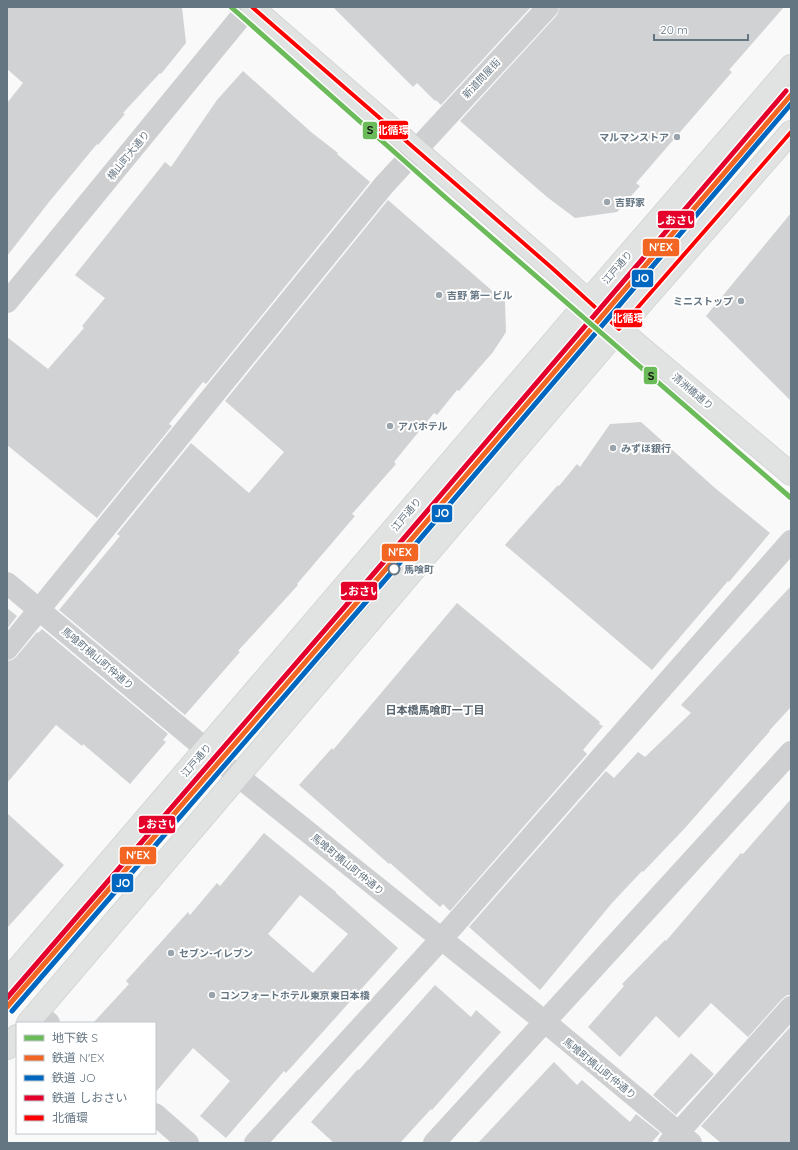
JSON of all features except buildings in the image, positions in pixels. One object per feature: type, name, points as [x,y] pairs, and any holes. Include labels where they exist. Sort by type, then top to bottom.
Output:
[{"type":"main road","name":"清洲橋通り","points":[[251,7],[588,301],[619,330],[791,474]]},
{"type":"main road","name":"江戸通り","points":[[7,981],[588,301],[791,66]]},
{"type":"main road","points":[[38,1020],[238,776],[619,330],[791,132]]},
{"type":"main road","points":[[7,1048],[16,1037]]},
{"type":"street","name":"横山町大通り","points":[[7,302],[251,7]]},
{"type":"street","name":"新道問屋街","points":[[7,649],[384,184],[548,7]]},
{"type":"street","points":[[255,1143],[441,939],[791,541]]},
{"type":"street","name":"馬喰町横山町仲通り","points":[[7,583],[238,776],[545,1022],[680,1139]]},
{"type":"street","points":[[434,1143],[791,752]]},
{"type":"street","points":[[680,1139],[791,1007]]},
{"type":"street","points":[[156,1115],[188,1143]]},
{"type":"metro line","name":"S","points":[[231,7],[445,197],[791,498]]},
{"type":"rail line","name":"しおさい","points":[[7,998],[381,565],[786,91]]},
{"type":"rail line","name":"N'EX","points":[[7,1007],[386,569],[791,95]]},
{"type":"rail line","name":"JO","points":[[12,1011],[391,573],[791,104]]},
{"type":"transit line","name":"北循環","points":[[252,7],[552,268],[619,329],[791,132]]},
{"type":"place","name":"マルマンストア","points":[[677,137]]},
{"type":"place","name":"吉野家","points":[[607,202]]},
{"type":"place","name":"吉野 第一 ビル","points":[[439,295]]},
{"type":"place","name":"ミニストップ","points":[[741,301]]},
{"type":"place","name":"アパホテル","points":[[390,426]]},
{"type":"place","name":"みずほ銀行","points":[[613,448]]},
{"type":"place","name":"馬喰町","points":[[394,569]]},
{"type":"place","name":"セブン-イレブン","points":[[171,953]]},
{"type":"place","name":"コンフォートホテル東京東日本橋","points":[[212,995]]},
{"type":"district","name":"日本橋馬喰町一丁目","points":[[435,710]]}]
